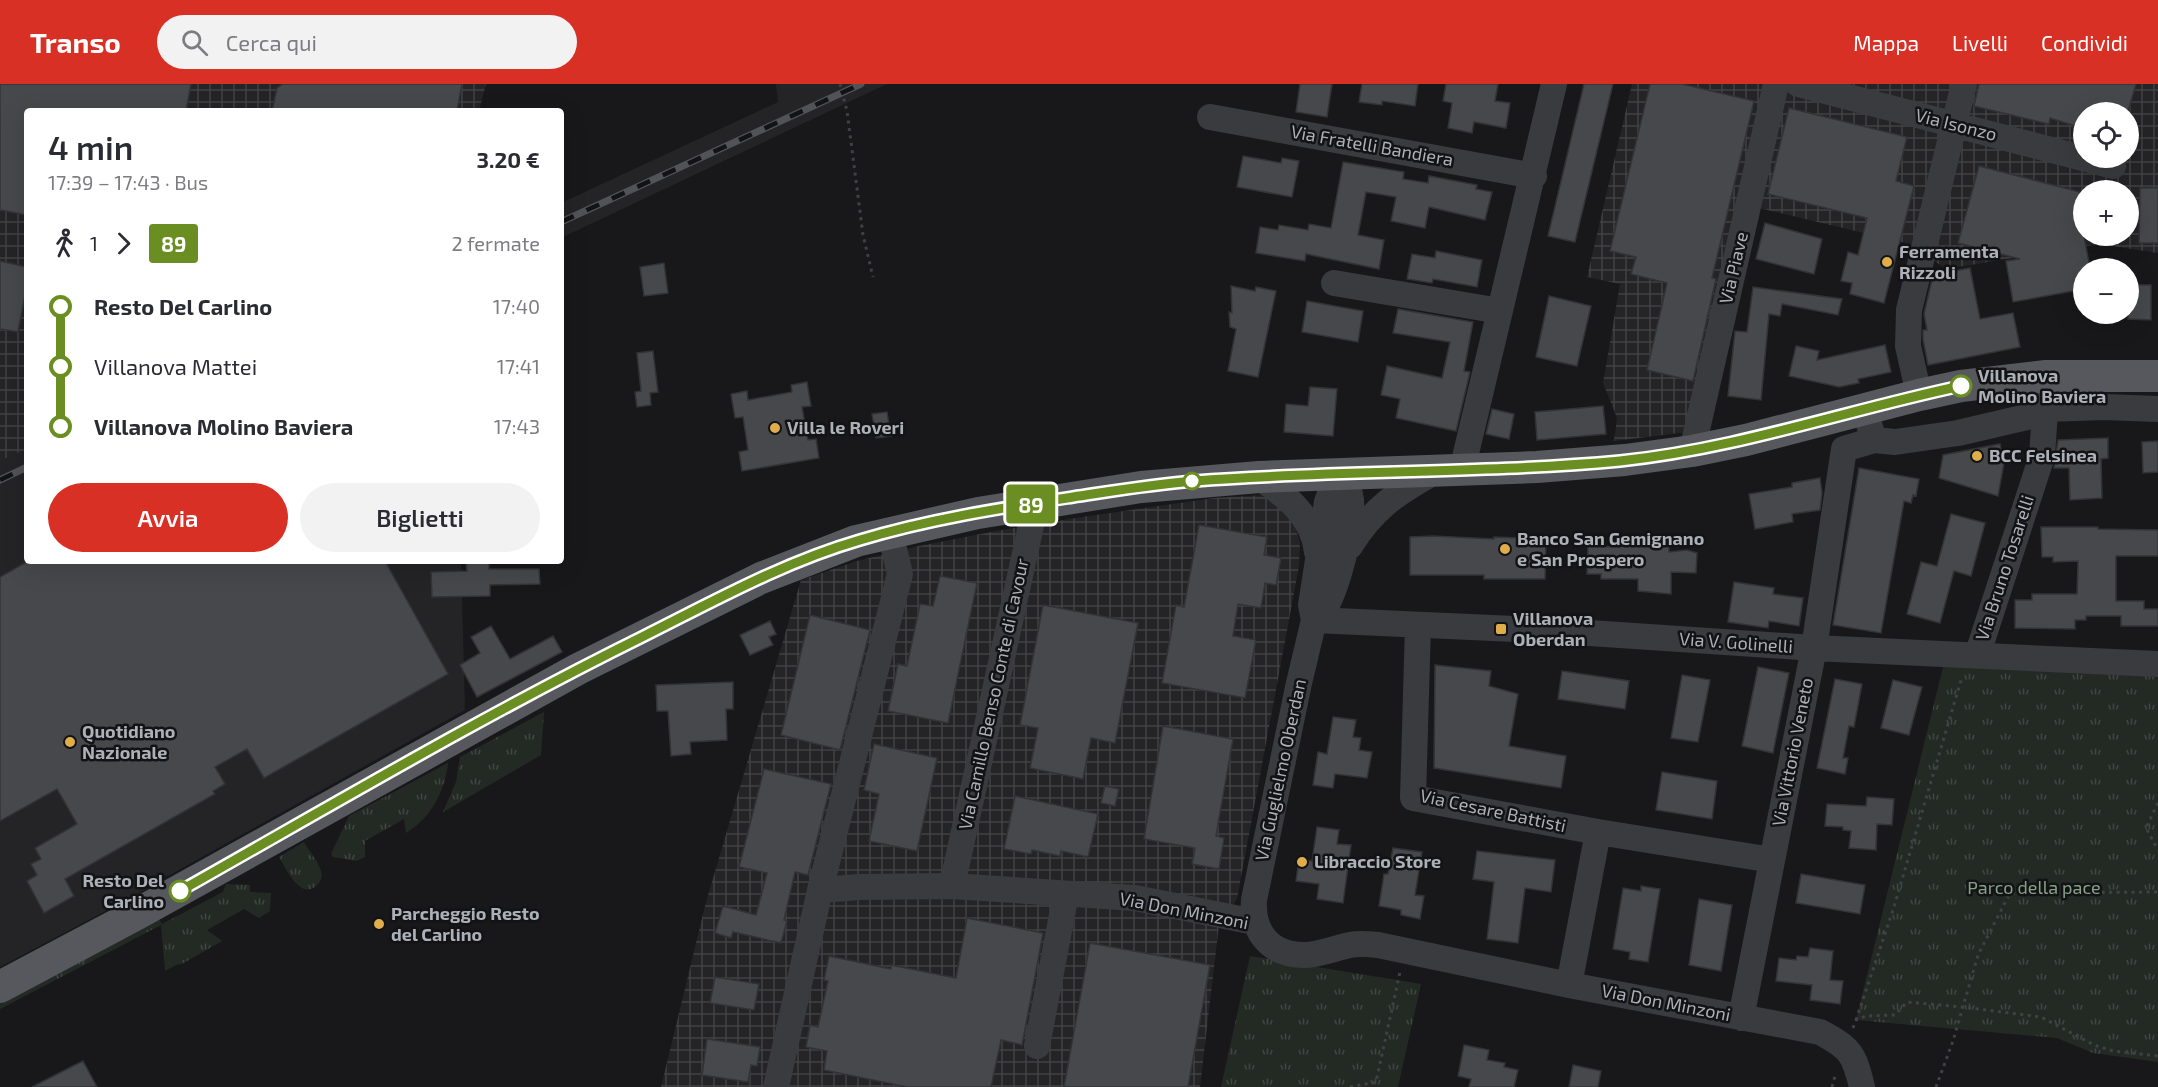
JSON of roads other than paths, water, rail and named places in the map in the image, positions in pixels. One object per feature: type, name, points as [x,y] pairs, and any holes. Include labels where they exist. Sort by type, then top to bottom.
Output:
[{"type":"main road","points":[[0,987],[170,896],[578,669],[728,594],[808,558],[890,531],[1036,503],[1192,481],[1582,464],[1692,452],[1919,395],[1972,385],[2046,376],[2158,376]]},
{"type":"street","points":[[1449,470],[1500,311],[1534,176],[1554,84]]},
{"type":"street","name":"Via Piave","points":[[1692,452],[1776,84]]},
{"type":"street","name":"Via Isonzo","points":[[1798,84],[2073,155]]},
{"type":"street","points":[[1919,395],[1908,346],[1909,310],[1964,84]]},
{"type":"street","name":"Via Fratelli Bandiera","points":[[1210,117],[1534,176]]},
{"type":"street","points":[[1334,284],[1500,311]]},
{"type":"street","name":"Via Bruno Tosarelli","points":[[1972,656],[2042,456],[2046,376]]},
{"type":"street","points":[[1865,409],[1874,440],[1894,442],[1958,433],[2031,416],[2046,409],[2104,407],[2158,409]]},
{"type":"street","name":"Via Vittorio Veneto","points":[[1741,1018],[1814,648],[1844,449],[1874,440]]},
{"type":"street","name":"Via Guglielmo Oberdan","points":[[1343,556],[1369,517],[1388,500],[1406,487],[1449,470]]},
{"type":"street","name":"Via Guglielmo Oberdan","points":[[1255,922],[1254,900],[1314,620],[1311,606],[1327,502],[1332,487],[1341,474],[1348,487],[1351,516],[1335,582],[1323,610],[1314,620]]},
{"type":"street","name":"Via Guglielmo Oberdan","points":[[1258,477],[1284,494],[1301,512],[1316,543],[1318,555]]},
{"type":"street","name":"Via Camillo Benso Conte di Cavour","points":[[952,886],[1036,503]]},
{"type":"street","points":[[776,1087],[820,890],[900,574],[890,531]]},
{"type":"street","name":"Via V. Golinelli","points":[[1314,620],[1560,631],[1814,648],[2158,664]]},
{"type":"street","name":"Via Cesare Battisti","points":[[1418,625],[1412,757],[1413,798],[1598,832],[1772,860]]},
{"type":"street","points":[[1569,985],[1598,832]]},
{"type":"street","name":"Via Don Minzoni","points":[[820,890],[952,886],[1135,898],[1255,922],[1260,933],[1268,942],[1284,952],[1305,955],[1359,944],[1378,945],[1569,985],[1820,1032],[1854,1066]]},
{"type":"street","points":[[1037,1046],[1066,894]]},
{"type":"railway","points":[[564,221],[861,84]]},
{"type":"railway","points":[[0,480],[24,468]]},
{"type":"place","name":"Ferramenta Rizzoli","points":[[1887,262]]},
{"type":"place","name":"Villanova Molino Baviera","points":[[1961,386]]},
{"type":"place","name":"Villa le Roveri","points":[[775,428]]},
{"type":"place","name":"BCC Felsinea","points":[[1977,456]]},
{"type":"place","name":"Banco San Gemignano e San Prospero","points":[[1505,549]]},
{"type":"place","name":"Villanova Oberdan","points":[[1501,629]]},
{"type":"place","name":"Quotidiano Nazionale","points":[[70,742]]},
{"type":"place","name":"Libraccio Store","points":[[1302,862]]},
{"type":"place","name":"Resto Del Carlino","points":[[180,891]]},
{"type":"place","name":"Parcheggio Resto del Carlino","points":[[379,924]]},
{"type":"park label","name":"Parco della pace","points":[[2034,888]]}]
